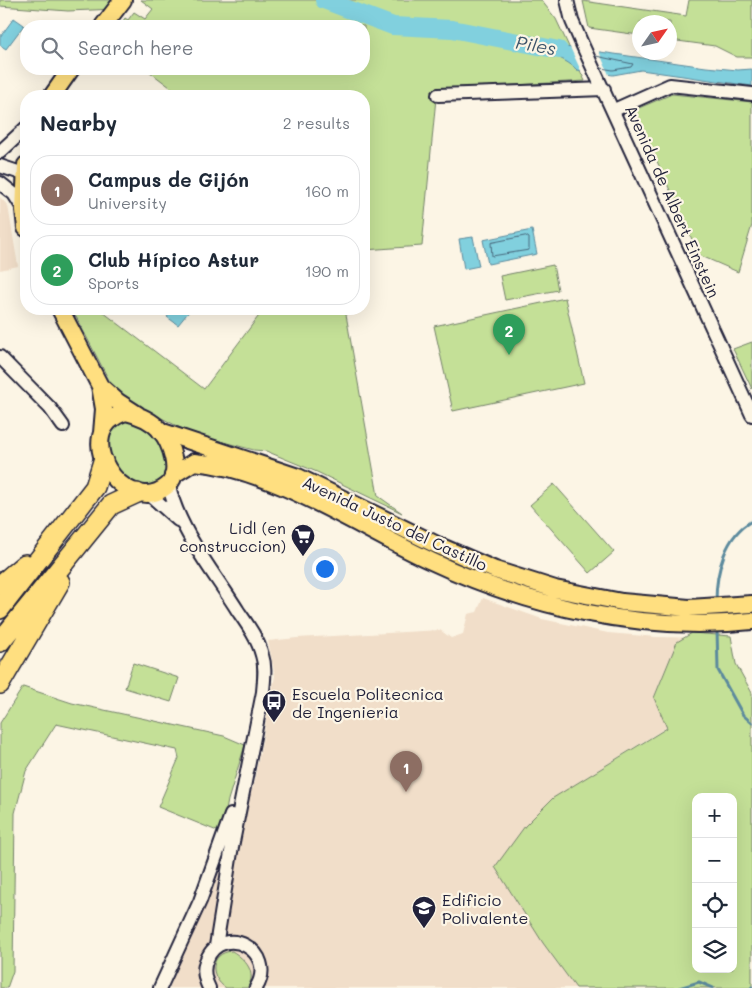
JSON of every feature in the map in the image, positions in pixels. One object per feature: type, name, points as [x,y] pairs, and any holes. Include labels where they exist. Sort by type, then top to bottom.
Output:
[{"type":"highway","points":[[0,609],[95,487],[103,461]]},
{"type":"highway","points":[[0,642],[111,505],[143,494]]},
{"type":"highway","points":[[0,684],[87,533]]},
{"type":"highway","points":[[0,585],[54,540]]},
{"type":"main road","points":[[108,20],[123,0]]},
{"type":"main road","points":[[56,90],[67,75]]},
{"type":"main road","points":[[63,315],[100,386],[104,409],[100,442],[103,461],[117,481],[143,494],[171,480],[172,452],[160,431],[118,402],[100,386]]},
{"type":"main road","points":[[102,433],[110,421],[118,415],[126,412],[139,415]]},
{"type":"main road","name":"Avenida Justo del Castillo","points":[[160,431],[298,477],[437,546],[495,570],[555,589],[690,615]]},
{"type":"main road","name":"Avenida Justo del Castillo","points":[[171,480],[194,462],[246,474],[293,491],[432,562],[491,586],[552,605],[621,618],[749,613]]},
{"type":"street","points":[[558,0],[572,21]]},
{"type":"street","name":"Avenida de Albert Einstein","points":[[567,0],[572,21],[582,44],[614,110],[752,415]]},
{"type":"street","points":[[614,110],[670,85],[752,94]]},
{"type":"street","points":[[438,95],[604,90]]},
{"type":"street","points":[[0,152],[20,134]]},
{"type":"street","points":[[0,166],[20,169]]},
{"type":"street","points":[[0,177],[20,171]]},
{"type":"street","points":[[0,184],[14,194],[20,204]]},
{"type":"street","points":[[0,357],[43,400],[63,426]]},
{"type":"street","points":[[171,480],[171,497],[184,525],[250,628],[262,653],[265,670],[263,692],[231,852],[216,946]]},
{"type":"street","points":[[143,494],[163,504],[184,525]]},
{"type":"street","points":[[160,988],[200,901],[229,825],[241,775],[249,763]]},
{"type":"street","points":[[211,873],[219,860],[231,852]]},
{"type":"street","points":[[224,895],[225,931],[231,941]]},
{"type":"street","points":[[209,988],[204,975],[204,965],[209,953],[216,946],[231,941],[249,946],[257,954],[261,963],[259,986]]},
{"type":"shaded area","points":[[0,197],[8,206],[18,266],[0,270]]},
{"type":"shaded area","points":[[483,598],[542,619],[608,633],[657,637],[708,638],[672,654],[654,697],[667,727],[553,798],[495,867],[543,943],[576,988],[169,988],[253,787],[275,676],[268,641],[440,630],[451,638],[463,634],[468,614],[477,612]]},
{"type":"green space","points":[[0,0],[123,0],[116,9],[68,11],[0,6]]},
{"type":"green space","points":[[141,0],[541,0],[556,19],[585,81],[446,89],[436,98],[422,246],[370,250],[370,90],[174,90],[154,75],[370,75],[370,20],[128,20],[134,12],[145,19],[153,9]]},
{"type":"green space","points":[[689,0],[752,0],[752,57],[737,57],[715,46],[677,41],[677,15],[632,15],[632,34],[589,28],[583,1],[686,16]]},
{"type":"green space","points":[[672,94],[752,102],[752,225],[738,272],[699,255],[634,110]]},
{"type":"green space","points":[[553,265],[558,290],[505,300],[500,276]]},
{"type":"green space","points":[[565,298],[584,383],[453,411],[434,326]]},
{"type":"green space","points":[[75,315],[107,315],[204,389],[260,315],[346,315],[378,496],[402,513],[317,472],[266,451],[254,450],[192,434],[120,396],[112,386]]},
{"type":"green space","points":[[752,342],[752,389],[733,349]]},
{"type":"green space","points":[[139,415],[172,453],[161,490],[117,481],[102,433],[110,421]]},
{"type":"green space","points":[[554,484],[614,552],[590,573],[530,505]]},
{"type":"green space","points":[[692,633],[731,636],[736,664],[752,693],[752,988],[576,988],[543,943],[495,867],[525,826],[553,798],[667,728],[654,698],[677,642]]},
{"type":"green space","points":[[133,663],[179,678],[171,702],[125,688]]},
{"type":"green space","points":[[23,687],[72,703],[224,736],[245,745],[228,800],[222,833],[158,807],[179,758],[177,750],[56,724],[26,771],[15,813],[13,971],[7,988],[0,988],[0,723]]},
{"type":"green space","points":[[232,951],[245,962],[251,972],[247,988],[226,988],[220,983],[214,972],[214,966],[219,956]]},
{"type":"water","points":[[14,18],[20,22],[20,30],[6,49],[0,45],[0,37]]},
{"type":"water","points":[[535,46],[558,46],[632,56],[632,60],[657,60],[738,70],[752,69],[752,86],[641,70],[613,75],[577,70],[563,60]]},
{"type":"water","points":[[532,230],[537,254],[488,264],[483,240]]},
{"type":"water","points":[[473,237],[479,266],[464,269],[459,239]]},
{"type":"water","points":[[168,315],[186,315],[178,325],[167,317]]},
{"type":"pier","points":[[569,45],[598,49],[610,77],[582,73]]},
{"type":"waterway","name":"Piles","points":[[324,0],[393,26],[452,29],[559,50]]},
{"type":"waterway","points":[[716,601],[718,578],[724,555],[735,535],[752,521]]},
{"type":"waterway","points":[[717,629],[718,670],[743,715],[752,723]]},
{"type":"waterway","points":[[679,988],[699,982],[713,988]]},
{"type":"place","name":"Club Hípico Astur","points":[[509,355]]},
{"type":"place","name":"Lidl (en construccion)","points":[[303,557]]},
{"type":"place","name":"Escuela Politecnica de Ingenieria","points":[[274,723]]},
{"type":"place","name":"Campus de Gijón","points":[[406,792]]},
{"type":"place","name":"Edificio Polivalente","points":[[424,929]]}]
